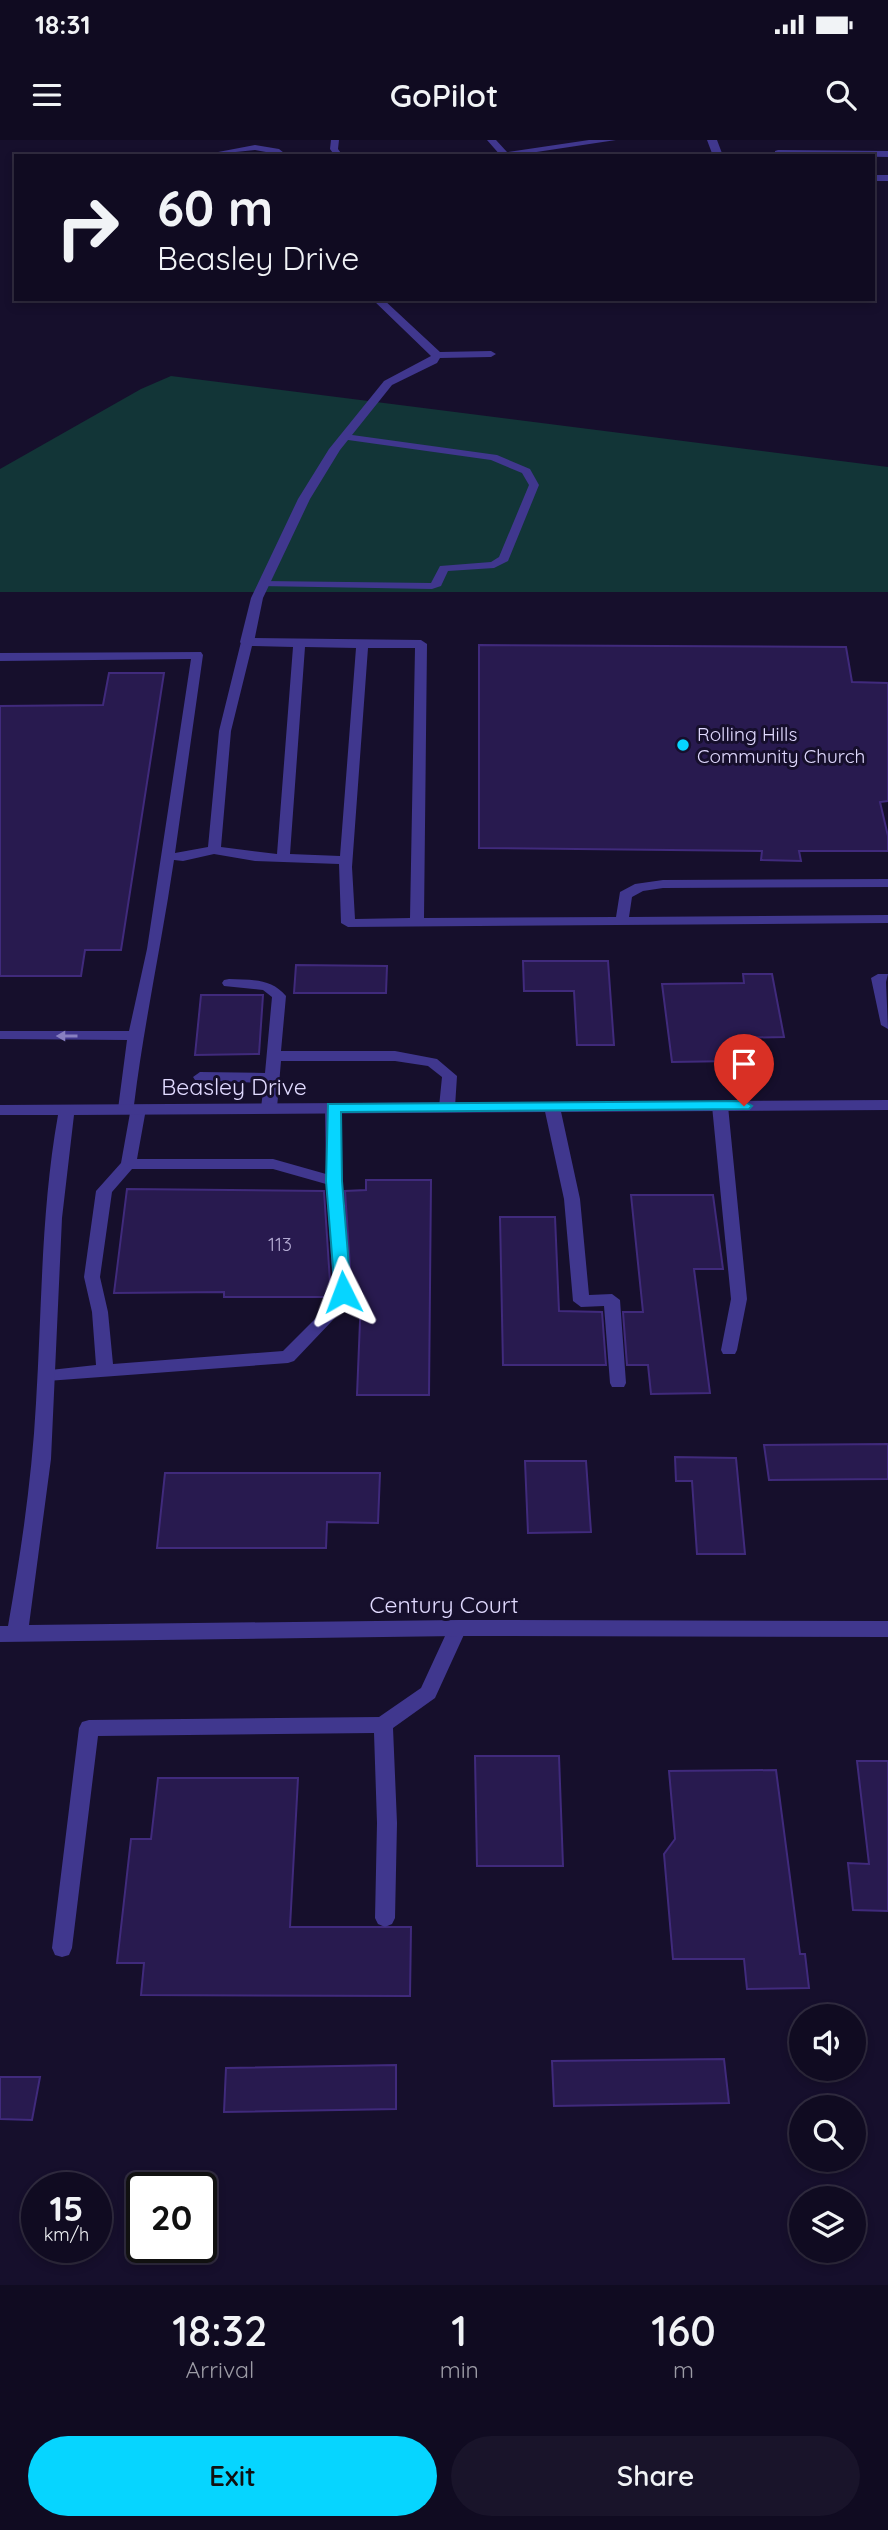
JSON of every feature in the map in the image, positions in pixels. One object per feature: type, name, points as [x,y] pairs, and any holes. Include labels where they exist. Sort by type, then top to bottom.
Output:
[{"type":"street","points":[[504,154],[611,140]]},
{"type":"street","points":[[379,301],[438,355],[491,354]]},
{"type":"street","points":[[247,642],[257,598],[304,499],[345,437],[388,383],[433,362],[438,355]]},
{"type":"street","name":"Beasley Drive","points":[[0,1110],[888,1105]]},
{"type":"street","points":[[9,1634],[39,1497],[47,1375],[51,1217],[67,1109]]},
{"type":"street","name":"Century Court","points":[[9,1634],[458,1628],[888,1629]]},
{"type":"lane","points":[[491,140],[504,154]]},
{"type":"lane","points":[[213,154],[257,147],[274,149],[281,154]]},
{"type":"lane","points":[[264,584],[432,586],[437,584],[444,568],[494,565],[504,558],[534,485],[526,471],[493,457],[345,437]]},
{"type":"lane","points":[[214,850],[225,731],[247,642],[421,644],[416,923]]},
{"type":"lane","points":[[283,858],[299,643]]},
{"type":"lane","points":[[362,645],[346,860],[348,923],[888,919]]},
{"type":"lane","points":[[0,657],[197,656],[154,949],[135,1036],[128,1164],[104,1191],[92,1277],[100,1312],[105,1371]]},
{"type":"lane","points":[[167,856],[183,857],[214,850],[255,857],[346,860]]},
{"type":"lane","points":[[621,921],[625,895],[640,887],[663,884],[888,883]]},
{"type":"lane","points":[[888,978],[878,978],[888,1025]]},
{"type":"lane","points":[[229,983],[267,986],[279,996],[269,1108]]},
{"type":"lane","points":[[0,1035],[135,1036]]},
{"type":"lane","points":[[274,1056],[395,1056],[432,1062],[450,1076],[447,1107]]},
{"type":"lane","points":[[200,1077],[272,1078]]},
{"type":"lane","points":[[720,1106],[739,1299],[729,1350]]},
{"type":"lane","points":[[552,1107],[572,1199],[581,1301],[612,1300],[618,1383]]},
{"type":"lane","points":[[47,1375],[288,1357],[342,1302],[341,1249],[334,1181],[333,1108]]},
{"type":"lane","points":[[128,1164],[272,1164],[334,1181]]},
{"type":"lane","points":[[62,1948],[89,1728],[383,1725],[428,1693],[458,1628]]},
{"type":"lane","points":[[383,1725],[387,1823],[385,1918]]},
{"type":"green space","points":[[171,376],[888,467],[888,592],[0,592],[0,469],[141,389]]},
{"type":"building","name":"Rolling Hills Community Church","points":[[479,645],[846,647],[852,682],[888,683],[888,801],[880,802],[888,836],[888,851],[799,851],[801,861],[761,860],[762,851],[479,848]]},
{"type":"building","points":[[109,673],[164,673],[121,950],[85,950],[81,976],[0,976],[0,706],[103,705]]},
{"type":"building","points":[[523,961],[608,961],[614,1045],[577,1045],[574,991],[524,991]]},
{"type":"building","points":[[296,965],[387,966],[386,993],[294,993]]},
{"type":"building","points":[[743,974],[772,974],[784,1037],[730,1038],[734,1061],[672,1062],[662,984],[744,983]]},
{"type":"building","points":[[201,995],[263,995],[259,1054],[195,1055]]},
{"type":"building","points":[[366,1180],[431,1180],[429,1395],[357,1395],[361,1297],[352,1297],[345,1191],[366,1190]]},
{"type":"building","points":[[127,1189],[324,1191],[331,1297],[224,1297],[224,1292],[114,1293]]},
{"type":"building","points":[[631,1195],[713,1195],[723,1269],[694,1269],[710,1393],[651,1394],[648,1365],[627,1365],[623,1312],[643,1312]]},
{"type":"building","points":[[500,1217],[555,1217],[559,1311],[602,1312],[606,1365],[503,1365]]},
{"type":"building","points":[[888,1444],[888,1479],[769,1480],[764,1445]]},
{"type":"building","points":[[675,1457],[736,1458],[745,1554],[697,1554],[692,1481],[676,1481]]},
{"type":"building","points":[[525,1461],[586,1461],[591,1532],[528,1533]]},
{"type":"building","points":[[165,1473],[380,1473],[378,1523],[327,1522],[326,1548],[157,1548]]},
{"type":"building","points":[[475,1756],[559,1756],[563,1866],[477,1866]]},
{"type":"building","points":[[857,1761],[888,1761],[888,1911],[853,1910],[848,1863],[869,1864]]},
{"type":"building","points":[[776,1770],[800,1954],[805,1954],[809,1988],[747,1989],[744,1959],[673,1959],[664,1854],[675,1839],[669,1771]]},
{"type":"building","points":[[158,1778],[298,1778],[290,1927],[411,1927],[410,1996],[141,1995],[144,1963],[117,1963],[131,1839],[151,1839]]},
{"type":"building","points":[[724,2059],[729,2103],[554,2106],[552,2061]]},
{"type":"building","points":[[396,2065],[396,2109],[224,2112],[226,2068]]},
{"type":"building","points":[[0,2077],[40,2077],[32,2120],[0,2119]]},
{"type":"place","name":"Rolling Hills Community Church","points":[[683,745]]},
{"type":"route","points":[[343,1292],[334,1181],[333,1108],[744,1106]]}]
